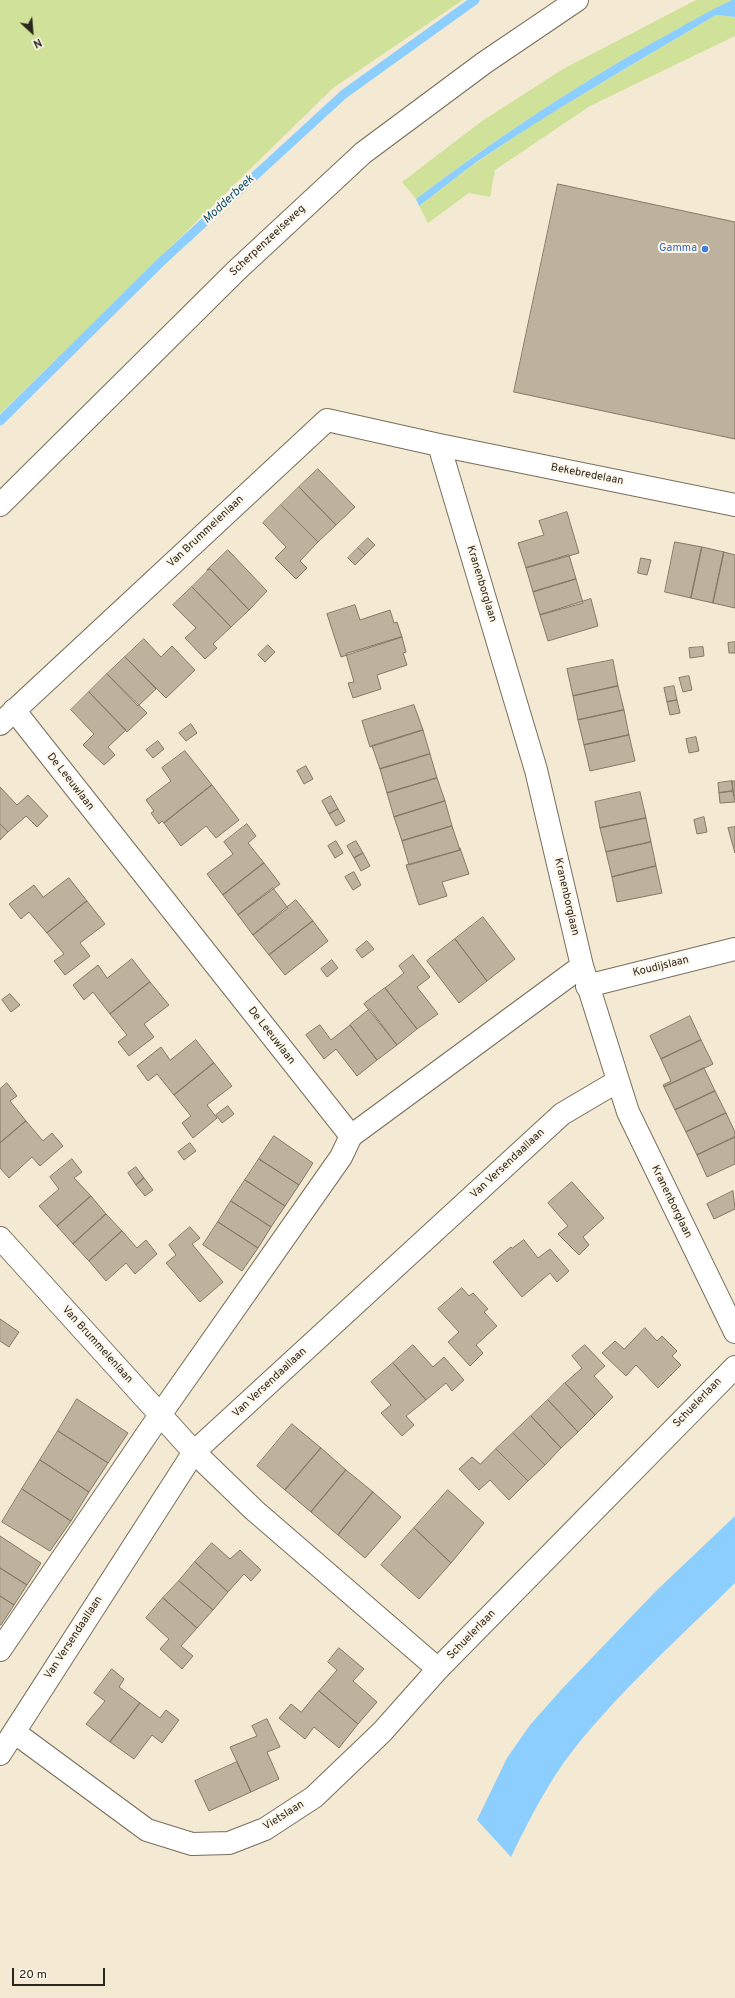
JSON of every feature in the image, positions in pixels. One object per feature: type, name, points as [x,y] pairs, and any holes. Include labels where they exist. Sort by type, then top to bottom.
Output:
[{"type":"street","name":"Scherpenzeelseweg","points":[[0,505],[237,270],[363,153],[484,63],[571,5],[590,0]]},
{"type":"street","name":"Van Brummelenlaan","points":[[7,717],[327,420],[439,445]]},
{"type":"street","name":"Bekebredelaan","points":[[439,445],[735,505]]},
{"type":"street","name":"Kranenborglaan","points":[[439,445],[536,770],[585,976],[628,1112],[735,1332]]},
{"type":"street","name":"De Leeuwlaan","points":[[7,717],[351,1136]]},
{"type":"street","name":"Koudijslaan","points":[[585,976],[735,949]]},
{"type":"street","points":[[0,1650],[160,1414],[341,1157],[351,1136],[585,976]]},
{"type":"street","name":"Van Versendaallaan","points":[[0,1754],[194,1452],[562,1114],[618,1081]]},
{"type":"street","name":"Van Brummelenlaan","points":[[0,1238],[194,1452]]},
{"type":"street","name":"Schuelerlaan","points":[[194,1452],[254,1510],[438,1669],[735,1367]]},
{"type":"street","name":"Vietslaan","points":[[14,1732],[147,1830],[192,1844],[229,1843],[265,1829],[314,1797],[382,1732],[438,1669]]},
{"type":"green space","points":[[0,0],[463,0],[333,88],[0,414]]},
{"type":"green space","points":[[696,0],[732,0],[702,15],[592,78],[532,116],[416,199],[402,182],[482,121],[563,69]]},
{"type":"green space","points":[[716,15],[735,17],[735,36],[590,106],[495,170],[490,197],[469,193],[428,223],[419,206],[474,164],[543,118]]},
{"type":"water","points":[[732,0],[735,0],[735,17],[716,15],[625,69],[504,143],[475,163],[419,206],[416,199],[531,117],[621,61]]},
{"type":"water","points":[[735,1516],[735,1583],[632,1684],[592,1727],[574,1749],[547,1788],[511,1857],[477,1820],[507,1758],[530,1725],[561,1690],[656,1591]]},
{"type":"building","points":[[558,184],[735,222],[735,439],[514,392]]},
{"type":"building","points":[[318,469],[355,507],[336,525],[299,487]]},
{"type":"building","points":[[299,487],[336,525],[318,542],[281,505]]},
{"type":"building","points":[[281,505],[318,542],[300,561],[307,568],[296,579],[275,558],[286,547],[263,523]]},
{"type":"building","points":[[567,512],[579,553],[526,568],[518,543],[544,535],[539,521]]},
{"type":"building","points":[[368,538],[375,545],[365,555],[358,548]]},
{"type":"building","points":[[675,542],[702,547],[691,598],[665,592]]},
{"type":"building","points":[[702,547],[724,552],[713,603],[691,598]]},
{"type":"building","points":[[358,548],[365,555],[355,565],[348,558]]},
{"type":"building","points":[[228,550],[267,591],[249,610],[210,569],[207,570]]},
{"type":"building","points":[[724,552],[735,555],[735,608],[713,603]]},
{"type":"building","points":[[569,555],[576,579],[533,592],[526,568]]},
{"type":"building","points":[[641,558],[651,560],[647,575],[638,573]]},
{"type":"building","points":[[210,569],[249,610],[231,627],[192,587]]},
{"type":"building","points":[[576,579],[583,603],[540,615],[533,592]]},
{"type":"building","points":[[192,587],[231,627],[213,644],[217,648],[205,659],[185,638],[196,628],[173,605]]},
{"type":"building","points":[[591,599],[598,626],[548,641],[540,615]]},
{"type":"building","points":[[355,605],[360,620],[390,610],[394,623],[397,622],[402,637],[341,657],[327,614]]},
{"type":"building","points":[[402,637],[406,652],[403,653],[407,665],[377,675],[381,689],[353,698],[348,683],[354,682],[346,654]]},
{"type":"building","points":[[144,639],[161,657],[172,646],[195,670],[166,698],[125,657]]},
{"type":"building","points":[[735,642],[735,653],[729,653],[728,643]]},
{"type":"building","points":[[268,645],[275,652],[265,662],[258,655]]},
{"type":"building","points":[[703,647],[704,656],[690,658],[689,648]]},
{"type":"building","points":[[125,657],[156,689],[138,706],[107,674]]},
{"type":"building","points":[[613,660],[618,686],[573,696],[567,669]]},
{"type":"building","points":[[107,674],[147,713],[127,732],[89,692]]},
{"type":"building","points":[[689,676],[692,690],[683,692],[679,678]]},
{"type":"building","points":[[618,686],[624,710],[578,720],[573,696]]},
{"type":"building","points":[[674,686],[677,700],[667,702],[664,688]]},
{"type":"building","points":[[89,692],[126,730],[108,747],[115,755],[104,765],[83,745],[94,734],[71,710]]},
{"type":"building","points":[[677,700],[680,713],[670,715],[667,702]]},
{"type":"building","points":[[414,705],[423,730],[370,747],[362,721]]},
{"type":"building","points":[[624,710],[629,735],[584,745],[578,720]]},
{"type":"building","points":[[191,724],[197,733],[186,741],[179,733]]},
{"type":"building","points":[[423,730],[430,754],[380,769],[372,746]]},
{"type":"building","points":[[629,735],[635,761],[590,771],[584,745]]},
{"type":"building","points":[[696,737],[699,751],[689,753],[686,739]]},
{"type":"building","points":[[158,741],[164,749],[153,758],[146,750]]},
{"type":"building","points":[[185,751],[212,785],[164,823],[162,821],[159,824],[151,813],[154,811],[146,800],[171,781],[162,768]]},
{"type":"building","points":[[430,754],[437,778],[387,793],[380,769]]},
{"type":"building","points":[[306,766],[313,779],[304,784],[297,771]]},
{"type":"building","points":[[437,778],[445,801],[394,817],[387,793]]},
{"type":"building","points":[[732,781],[735,781],[735,796],[734,796]]},
{"type":"building","points":[[732,781],[733,791],[719,793],[718,783]]},
{"type":"building","points":[[212,785],[239,820],[216,838],[206,826],[181,846],[164,823]]},
{"type":"building","points":[[0,787],[17,805],[28,795],[48,816],[37,827],[26,816],[8,832],[0,824]]},
{"type":"building","points":[[733,791],[735,802],[720,803],[719,793]]},
{"type":"building","points":[[640,792],[646,818],[600,828],[595,802]]},
{"type":"building","points":[[331,796],[338,809],[329,814],[322,801]]},
{"type":"building","points":[[445,801],[452,826],[402,841],[394,817]]},
{"type":"building","points":[[338,809],[345,821],[336,826],[329,814]]},
{"type":"building","points":[[704,817],[707,832],[697,834],[694,820]]},
{"type":"building","points":[[646,818],[651,842],[606,852],[600,828]]},
{"type":"building","points":[[0,824],[8,832],[0,840]]},
{"type":"building","points":[[247,824],[256,836],[248,843],[264,863],[223,895],[207,874],[233,854],[224,842]]},
{"type":"building","points":[[452,826],[460,850],[409,865],[402,841]]},
{"type":"building","points":[[735,827],[735,853],[728,828]]},
{"type":"building","points":[[336,841],[343,853],[335,858],[328,846]]},
{"type":"building","points":[[356,841],[363,853],[354,858],[347,846]]},
{"type":"building","points":[[651,842],[656,866],[612,877],[606,852]]},
{"type":"building","points":[[460,848],[469,874],[442,882],[447,896],[419,905],[406,865],[460,850]]},
{"type":"building","points":[[363,853],[370,866],[361,871],[354,858]]},
{"type":"building","points":[[264,863],[280,884],[238,915],[223,895]]},
{"type":"building","points":[[656,866],[662,893],[617,902],[612,877]]},
{"type":"building","points":[[354,872],[361,885],[353,890],[345,877]]},
{"type":"building","points":[[69,878],[87,901],[47,933],[29,912],[21,919],[9,904],[34,885],[43,897]]},
{"type":"building","points":[[273,888],[288,908],[253,935],[238,915]]},
{"type":"building","points":[[296,900],[313,921],[269,955],[253,935]]},
{"type":"building","points":[[87,901],[105,924],[80,943],[90,956],[65,975],[54,961],[64,954],[47,933]]},
{"type":"building","points":[[483,917],[515,959],[487,981],[455,939]]},
{"type":"building","points":[[313,921],[328,941],[285,975],[269,955]]},
{"type":"building","points":[[455,939],[487,981],[459,1003],[427,961]]},
{"type":"building","points":[[367,941],[374,949],[362,958],[356,950]]},
{"type":"building","points":[[413,955],[430,977],[417,987],[438,1014],[417,1029],[385,988],[404,973],[399,966]]},
{"type":"building","points":[[132,959],[150,982],[110,1014],[93,992],[84,1000],[73,985],[98,965],[107,978]]},
{"type":"building","points":[[332,960],[338,968],[327,977],[321,969]]},
{"type":"building","points":[[150,982],[169,1005],[144,1024],[154,1037],[129,1056],[118,1042],[127,1035],[110,1014]]},
{"type":"building","points":[[385,988],[417,1029],[397,1045],[364,1004]]},
{"type":"building","points":[[10,994],[20,1005],[11,1012],[2,1000]]},
{"type":"building","points":[[370,1009],[397,1045],[377,1060],[350,1025]]},
{"type":"building","points":[[690,1016],[701,1040],[661,1059],[650,1036]]},
{"type":"building","points":[[320,1025],[331,1040],[350,1025],[377,1060],[357,1076],[336,1049],[324,1059],[306,1035]]},
{"type":"building","points":[[196,1040],[214,1063],[174,1095],[157,1074],[148,1081],[137,1066],[161,1047],[170,1060]]},
{"type":"building","points":[[701,1040],[713,1064],[664,1087],[663,1085],[671,1081],[661,1059]]},
{"type":"building","points":[[214,1063],[232,1086],[207,1105],[217,1118],[193,1138],[182,1123],[191,1116],[174,1095]]},
{"type":"building","points":[[704,1068],[715,1091],[675,1110],[664,1087]]},
{"type":"building","points":[[7,1083],[17,1096],[10,1101],[26,1121],[0,1143],[0,1089]]},
{"type":"building","points":[[715,1091],[726,1113],[686,1132],[675,1110]]},
{"type":"building","points":[[228,1106],[234,1114],[222,1123],[216,1115]]},
{"type":"building","points":[[726,1113],[735,1132],[735,1137],[697,1155],[686,1132]]},
{"type":"building","points":[[26,1121],[43,1141],[52,1133],[63,1146],[40,1166],[32,1157],[9,1178],[0,1168],[0,1143]]},
{"type":"building","points":[[274,1136],[313,1163],[299,1185],[259,1159]]},
{"type":"building","points":[[735,1137],[735,1164],[707,1177],[697,1155]]},
{"type":"building","points":[[190,1143],[196,1151],[184,1160],[178,1152]]},
{"type":"building","points":[[72,1159],[82,1172],[74,1178],[91,1196],[57,1226],[39,1206],[59,1189],[50,1177]]},
{"type":"building","points":[[259,1159],[299,1185],[285,1206],[245,1180]]},
{"type":"building","points":[[136,1167],[144,1178],[136,1185],[128,1173]]},
{"type":"building","points":[[144,1178],[153,1190],[145,1196],[136,1185]]},
{"type":"building","points":[[245,1180],[285,1206],[271,1227],[231,1201]]},
{"type":"building","points":[[572,1182],[604,1218],[583,1237],[589,1245],[579,1255],[558,1234],[568,1226],[548,1203]]},
{"type":"building","points":[[733,1191],[735,1209],[714,1219],[707,1204]]},
{"type":"building","points":[[91,1196],[106,1214],[73,1244],[57,1226]]},
{"type":"building","points":[[231,1201],[271,1227],[258,1248],[218,1222]]},
{"type":"building","points":[[106,1214],[122,1231],[89,1261],[73,1244]]},
{"type":"building","points":[[218,1222],[258,1248],[242,1271],[203,1245]]},
{"type":"building","points":[[190,1227],[200,1238],[192,1244],[223,1282],[200,1302],[166,1263],[176,1255],[169,1245]]},
{"type":"building","points":[[122,1231],[137,1248],[146,1240],[157,1254],[135,1274],[126,1263],[106,1281],[89,1261]]},
{"type":"building","points":[[524,1240],[538,1258],[550,1249],[569,1271],[557,1282],[550,1273],[522,1297],[493,1262],[511,1247],[512,1248]]},
{"type":"building","points":[[462,1288],[469,1296],[473,1293],[488,1309],[484,1312],[497,1326],[476,1345],[483,1353],[470,1366],[448,1342],[459,1332],[438,1309]]},
{"type":"building","points":[[0,1319],[19,1332],[9,1347],[0,1341]]},
{"type":"building","points":[[645,1328],[657,1341],[662,1336],[677,1351],[672,1356],[681,1365],[658,1388],[636,1365],[626,1376],[602,1353],[615,1341],[624,1349]]},
{"type":"building","points":[[413,1345],[433,1367],[444,1357],[464,1380],[452,1391],[446,1383],[426,1400],[393,1363]]},
{"type":"building","points":[[585,1345],[605,1366],[594,1376],[613,1397],[595,1415],[565,1383],[582,1368],[572,1356]]},
{"type":"building","points":[[393,1363],[426,1400],[406,1416],[414,1425],[402,1436],[381,1413],[391,1405],[371,1382]]},
{"type":"building","points":[[565,1383],[595,1415],[578,1432],[548,1400]]},
{"type":"building","points":[[77,1399],[128,1433],[108,1463],[58,1431]]},
{"type":"building","points":[[548,1400],[578,1432],[561,1448],[531,1416]]},
{"type":"building","points":[[531,1416],[561,1448],[545,1465],[513,1433]]},
{"type":"building","points":[[292,1424],[321,1448],[285,1490],[257,1466]]},
{"type":"building","points":[[58,1431],[108,1463],[89,1492],[40,1460]]},
{"type":"building","points":[[513,1433],[545,1465],[528,1481],[496,1449]]},
{"type":"building","points":[[321,1448],[346,1470],[311,1512],[285,1490]]},
{"type":"building","points":[[496,1449],[528,1481],[509,1500],[490,1480],[479,1490],[459,1469],[472,1457],[480,1464]]},
{"type":"building","points":[[40,1460],[89,1492],[71,1521],[22,1489]]},
{"type":"building","points":[[346,1470],[373,1492],[338,1535],[311,1512]]},
{"type":"building","points":[[22,1489],[71,1521],[50,1551],[2,1522]]},
{"type":"building","points":[[448,1490],[484,1523],[451,1563],[414,1528]]},
{"type":"building","points":[[373,1492],[401,1517],[365,1558],[338,1535]]},
{"type":"building","points":[[414,1528],[451,1563],[419,1599],[381,1565]]},
{"type":"building","points":[[0,1536],[41,1563],[27,1585],[0,1568]]},
{"type":"building","points":[[212,1543],[230,1559],[240,1550],[261,1570],[251,1581],[244,1574],[228,1592],[195,1562]]},
{"type":"building","points":[[195,1562],[228,1592],[213,1610],[179,1581]]},
{"type":"building","points":[[0,1568],[27,1585],[14,1605],[0,1596]]},
{"type":"building","points":[[179,1581],[213,1610],[197,1628],[163,1598]]},
{"type":"building","points":[[0,1596],[14,1605],[1,1625],[0,1625]]},
{"type":"building","points":[[163,1598],[197,1628],[181,1646],[193,1656],[182,1669],[160,1649],[169,1639],[146,1618]]},
{"type":"building","points":[[339,1648],[364,1669],[353,1681],[377,1702],[358,1724],[319,1691],[337,1670],[328,1662]]},
{"type":"building","points":[[112,1669],[124,1679],[119,1687],[140,1703],[110,1742],[86,1724],[105,1701],[94,1693]]},
{"type":"building","points":[[319,1691],[358,1724],[339,1748],[314,1727],[305,1739],[279,1718],[291,1704],[301,1712]]},
{"type":"building","points":[[140,1703],[160,1718],[166,1710],[179,1720],[162,1743],[152,1735],[134,1759],[110,1742]]},
{"type":"building","points":[[267,1719],[280,1747],[267,1752],[279,1779],[251,1792],[230,1747],[257,1736],[252,1726]]},
{"type":"building","points":[[237,1762],[251,1792],[209,1811],[195,1781]]},
{"type":"waterway","name":"Modderbeek","points":[[0,421],[161,262],[344,94],[475,0]]},
{"type":"place","name":"Gamma","points":[[705,249]]}]
